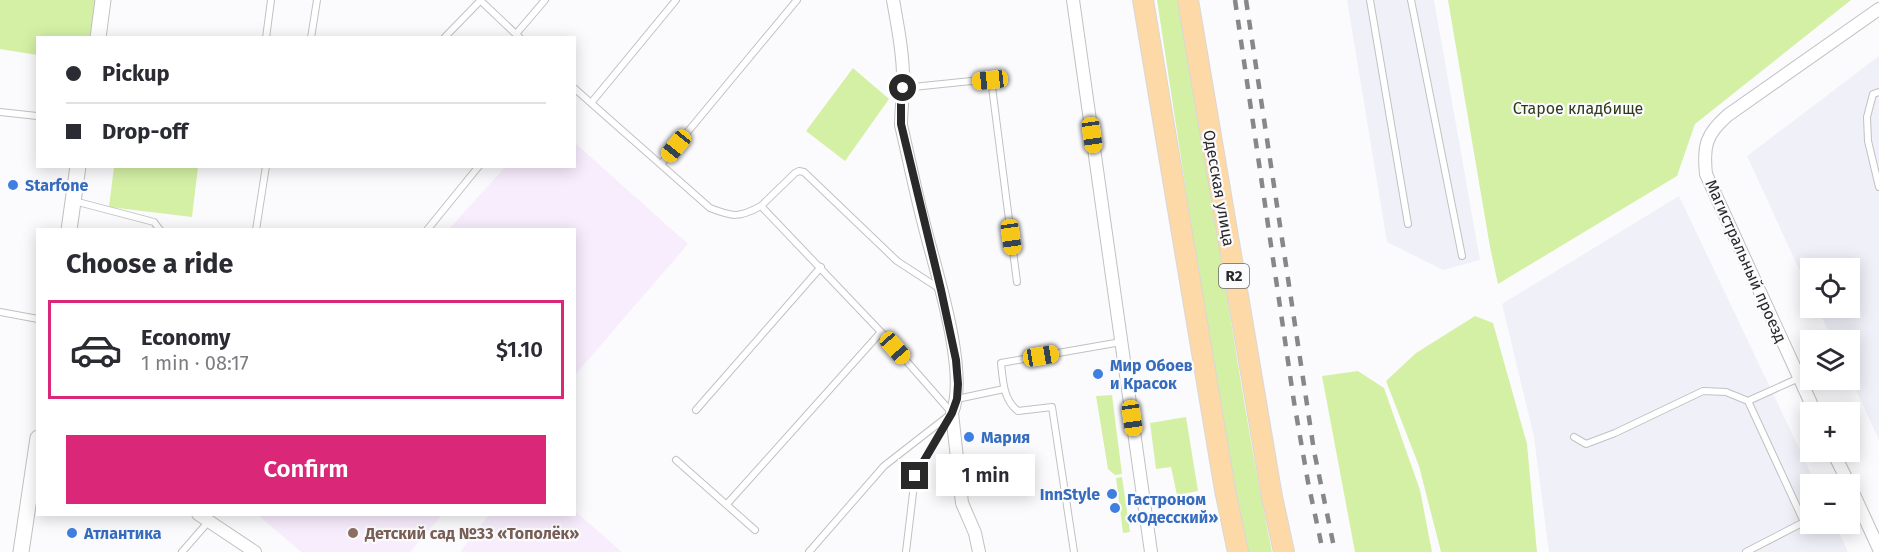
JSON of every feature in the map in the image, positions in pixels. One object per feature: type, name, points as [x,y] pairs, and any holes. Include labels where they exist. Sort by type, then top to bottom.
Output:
[{"type":"main road","points":[[1143,0],[1225,490],[1238,552]]},
{"type":"main road","name":"Одесская улица","points":[[1188,0],[1272,497],[1284,552]]},
{"type":"street","points":[[98,36],[103,0]]},
{"type":"street","points":[[893,0],[902,59],[901,124],[956,360],[957,399],[952,413],[962,503],[975,533],[979,552]]},
{"type":"street","points":[[1073,0],[1150,552]]},
{"type":"street","name":"Магистральный проезд","points":[[1810,402],[1706,174],[1705,148],[1709,136],[1728,115],[1879,9]]},
{"type":"street","points":[[69,228],[78,168]]},
{"type":"street","points":[[21,552],[35,475]]},
{"type":"street","points":[[1860,508],[1879,549]]},
{"type":"street","points":[[204,517],[251,551]]},
{"type":"lane","points":[[266,36],[271,0]]},
{"type":"lane","points":[[311,36],[317,0]]},
{"type":"lane","points":[[446,36],[480,1],[518,36],[545,0]]},
{"type":"lane","points":[[591,103],[676,0]]},
{"type":"lane","points":[[661,164],[797,0]]},
{"type":"lane","points":[[1370,0],[1408,224]]},
{"type":"lane","points":[[1411,0],[1462,256]]},
{"type":"lane","points":[[903,88],[990,80],[1017,282]]},
{"type":"lane","points":[[576,90],[710,208],[728,215],[747,214],[761,206],[795,173],[804,172],[897,261],[941,290]]},
{"type":"lane","points":[[1879,92],[1874,94],[1867,117],[1868,141],[1879,188]]},
{"type":"lane","points":[[0,112],[36,116]]},
{"type":"lane","points":[[256,228],[266,168]]},
{"type":"lane","points":[[429,228],[477,168]]},
{"type":"lane","points":[[73,201],[154,222],[158,228]]},
{"type":"lane","points":[[761,206],[881,332],[952,413]]},
{"type":"lane","points":[[696,410],[821,267]]},
{"type":"lane","points":[[0,312],[36,319]]},
{"type":"lane","points":[[727,504],[881,332]]},
{"type":"lane","points":[[1074,552],[1052,407],[1018,411],[1011,406],[1004,389],[1001,363],[1121,342]]},
{"type":"lane","points":[[1748,401],[1799,378]]},
{"type":"lane","points":[[957,399],[1004,389]]},
{"type":"lane","points":[[1574,437],[1586,444],[1616,433],[1703,391],[1726,392],[1748,401],[1804,522],[1746,552]]},
{"type":"lane","points":[[809,552],[884,466],[952,413]]},
{"type":"lane","points":[[906,552],[915,476],[952,413]]},
{"type":"lane","points":[[676,460],[755,530]]},
{"type":"lane","points":[[182,552],[204,517]]},
{"type":"shaded area","points":[[1347,0],[1434,0],[1480,260],[1443,270],[1387,242]]},
{"type":"shaded area","points":[[1879,56],[1879,440],[1856,390],[1860,390],[1860,330],[1828,330],[1822,318],[1860,318],[1860,258],[1800,258],[1800,271],[1747,156]]},
{"type":"shaded area","points":[[576,144],[688,244],[576,374],[576,228],[450,228],[504,168],[576,168]]},
{"type":"shaded area","points":[[1679,196],[1800,450],[1800,462],[1806,462],[1811,474],[1800,474],[1800,534],[1840,534],[1848,552],[1549,552],[1534,437],[1502,304]]},
{"type":"shaded area","points":[[576,512],[622,552],[460,552],[488,516],[576,516]]},
{"type":"shaded area","name":"Детский сад №33 «Тополёк»","points":[[259,516],[441,516],[410,552],[301,552]]},
{"type":"green space","points":[[0,0],[98,0],[93,36],[36,36],[36,55],[0,49]]},
{"type":"green space","points":[[1157,0],[1183,0],[1238,367],[1272,552],[1244,552],[1214,376]]},
{"type":"green space","name":"Старое кладбище","points":[[1448,0],[1851,0],[1695,124],[1677,176],[1498,284]]},
{"type":"green space","points":[[853,68],[889,99],[845,161],[806,131]]},
{"type":"green space","points":[[114,168],[198,168],[192,217],[109,207]]},
{"type":"green space","points":[[1475,316],[1493,323],[1527,444],[1537,552],[1441,552],[1419,466],[1386,381],[1416,353]]},
{"type":"green space","points":[[1358,371],[1384,388],[1420,490],[1432,552],[1355,552],[1322,376]]},
{"type":"green space","points":[[1112,395],[1122,474],[1115,475],[1108,469],[1096,396]]},
{"type":"green space","points":[[1186,417],[1198,491],[1177,495],[1171,467],[1156,469],[1150,423]]},
{"type":"green space","points":[[1122,477],[1130,532],[1123,533],[1116,478]]},
{"type":"railway","points":[[1235,0],[1294,402],[1323,552]]},
{"type":"railway","points":[[1246,0],[1314,451],[1335,552]]},
{"type":"place","name":"Starfone","points":[[13,185]]},
{"type":"place","name":"Мир Обоев и Красок","points":[[1098,374]]},
{"type":"place","name":"Мария","points":[[969,437]]},
{"type":"place","name":"InnStyle","points":[[1112,494]]},
{"type":"place","name":"Гастроном «Одесский»","points":[[1115,508]]},
{"type":"place","name":"Атлантика","points":[[72,533]]},
{"type":"place","name":"Детский сад №33 «Тополёк»","points":[[353,533]]},
{"type":"route","points":[[903,88],[901,124],[941,290],[956,360],[958,384],[957,399],[952,413],[915,476]]}]
